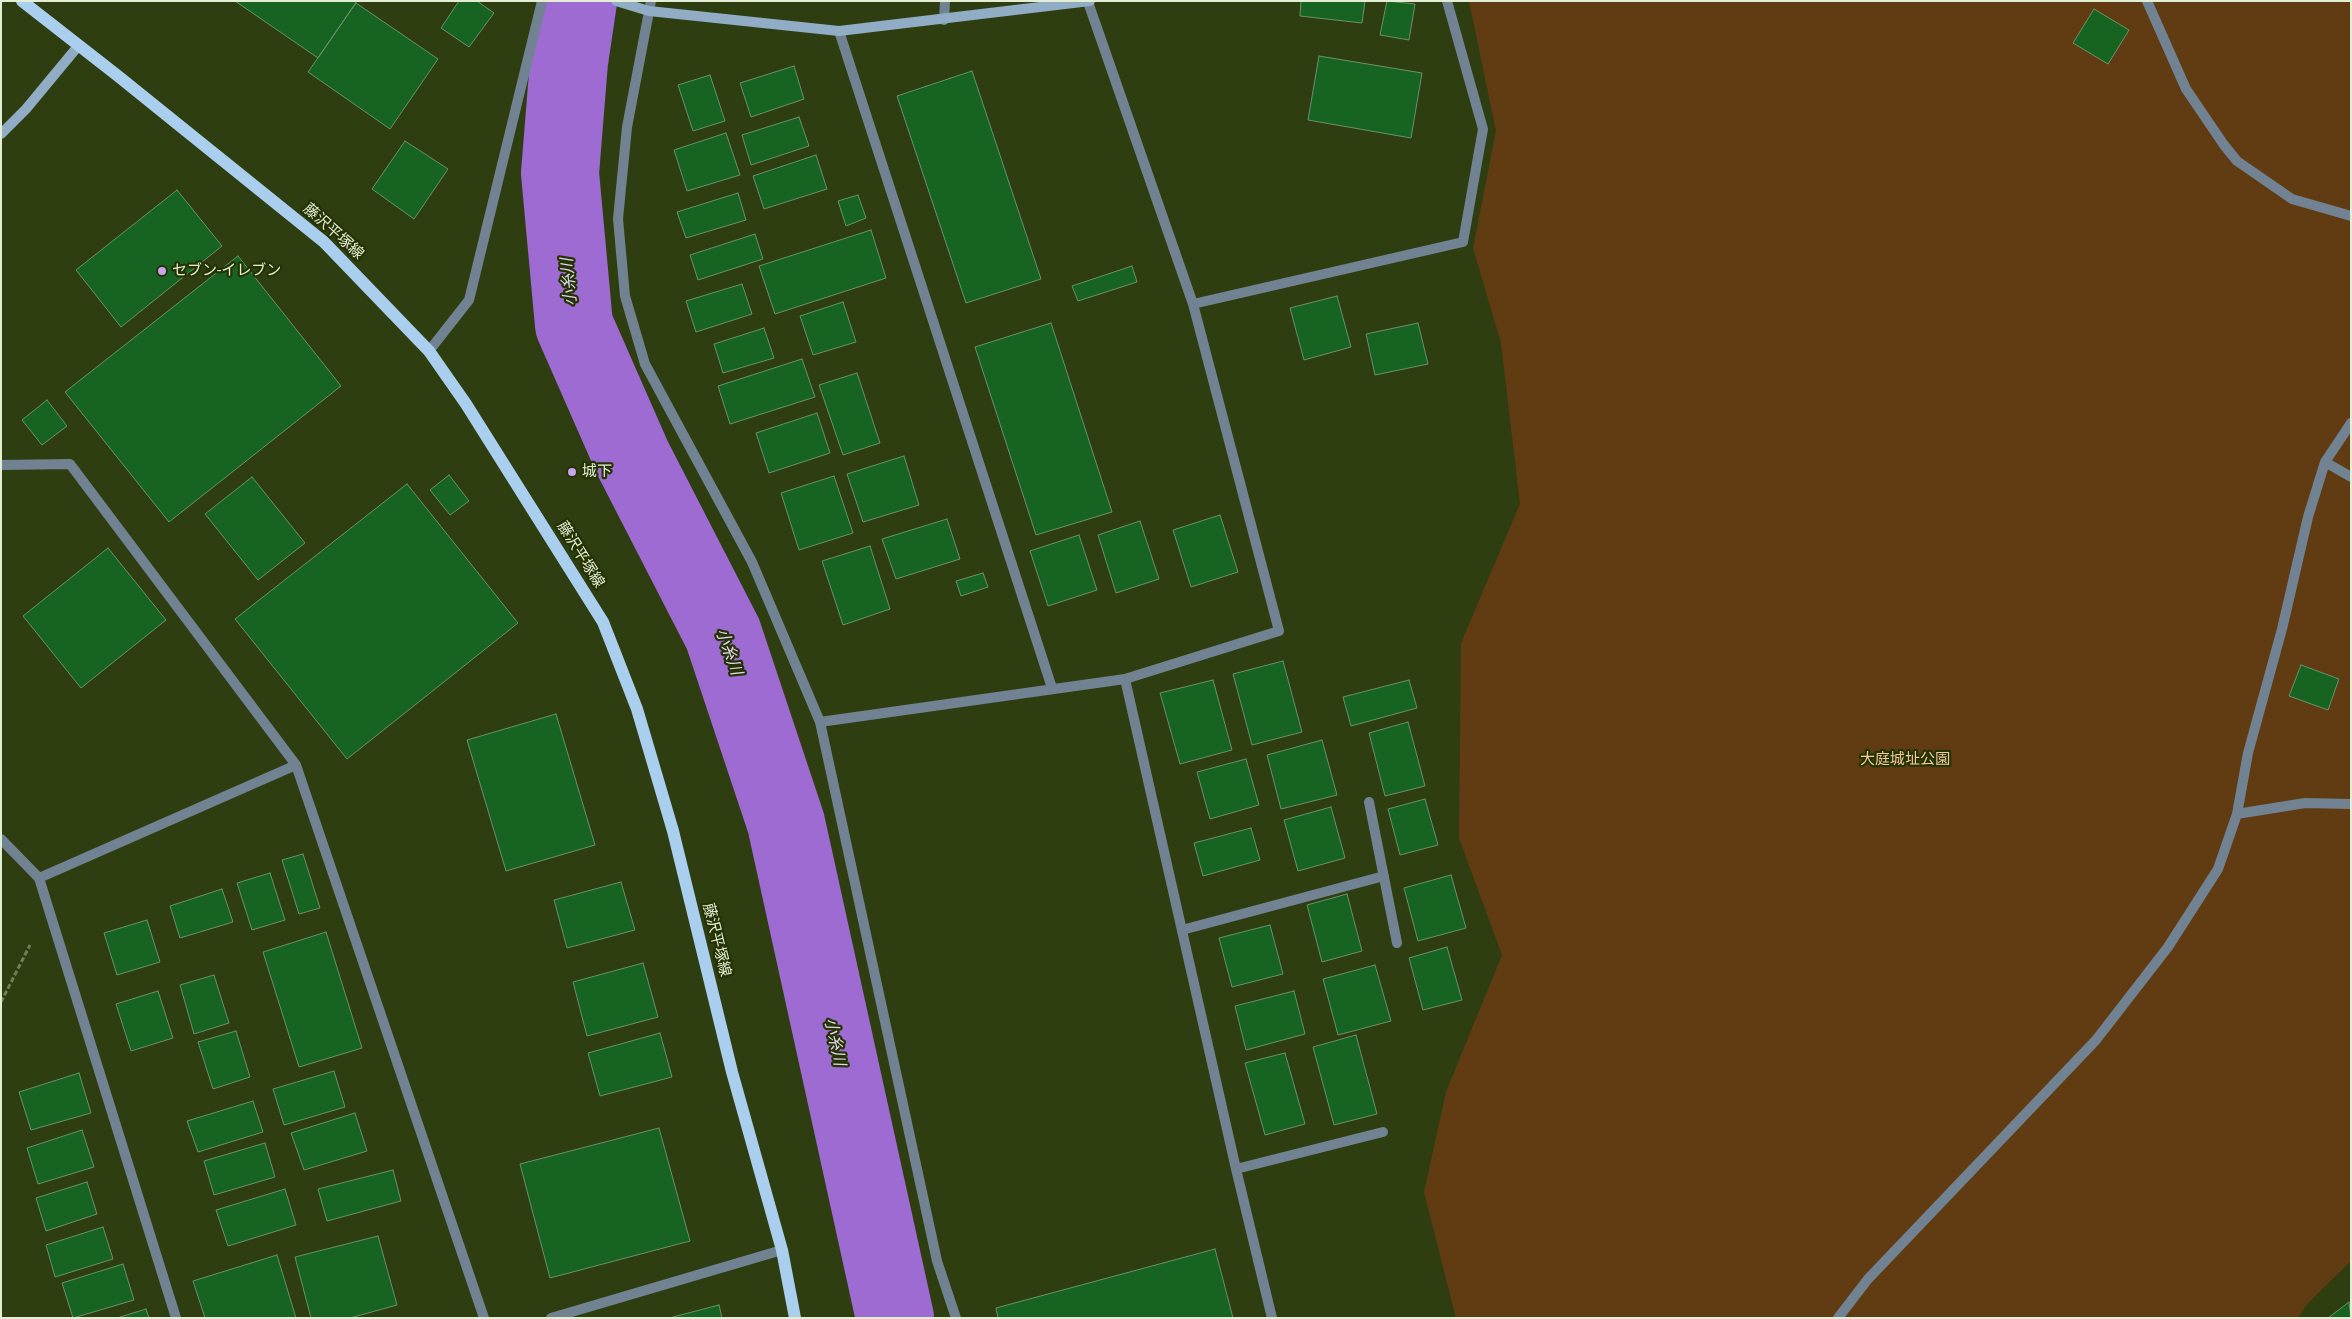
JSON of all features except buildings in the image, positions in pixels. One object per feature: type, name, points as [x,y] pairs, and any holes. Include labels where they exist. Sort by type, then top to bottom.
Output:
[{"type":"main road","name":"藤沢平塚線","points":[[22,1],[324,242],[429,351],[466,404],[603,622],[637,709],[673,831],[732,1072],[782,1250],[795,1318]]},
{"type":"street","points":[[429,351],[468,300],[542,1]]},
{"type":"street","points":[[944,20],[945,1]]},
{"type":"street","points":[[1193,304],[1463,242],[1483,129],[1447,1]]},
{"type":"street","points":[[2147,1],[2186,89],[2237,161],[2292,199],[2351,216]]},
{"type":"street","points":[[617,2],[839,31],[1089,2],[1193,304],[1279,631],[1125,679],[820,722]]},
{"type":"street","points":[[650,6],[627,127],[619,210],[625,296],[645,364],[752,562],[820,722],[937,1261],[956,1318]]},
{"type":"street","points":[[839,31],[1052,688]]},
{"type":"street","points":[[1,134],[26,108],[79,45]]},
{"type":"street","points":[[1838,1318],[1868,1279],[2096,1040],[2168,947],[2218,869],[2237,814],[2248,753],[2264,699],[2308,518],[2325,462],[2351,423]]},
{"type":"street","points":[[2325,462],[2351,477]]},
{"type":"street","points":[[1,465],[70,464],[296,765],[484,1318]]},
{"type":"street","points":[[1125,679],[1236,1169],[1272,1318]]},
{"type":"street","points":[[39,878],[296,765]]},
{"type":"street","points":[[1369,802],[1397,943]]},
{"type":"street","points":[[2237,814],[2305,803],[2351,804]]},
{"type":"street","points":[[1,839],[39,878],[176,1318]]},
{"type":"street","points":[[1182,930],[1384,876]]},
{"type":"street","points":[[1236,1169],[1383,1132]]},
{"type":"street","points":[[551,1318],[782,1250]]},
{"type":"path","points":[[1,1002],[49,909]]},
{"type":"green space","name":"大庭城址公園","points":[[1469,1],[2351,1],[2351,1261],[2307,1304],[2298,1318],[1456,1318],[1424,1192],[1446,1092],[1502,955],[1459,838],[1461,643],[1520,504],[1501,343],[1473,248],[1496,131]]},
{"type":"waterway","name":"小糸川","points":[[578,1],[569,62],[560,173],[574,325],[632,457],[723,634],[786,823],[895,1318]]},
{"type":"place","name":"セブン-イレブン","points":[[162,271]]},
{"type":"place","name":"城下","points":[[572,472]]}]
